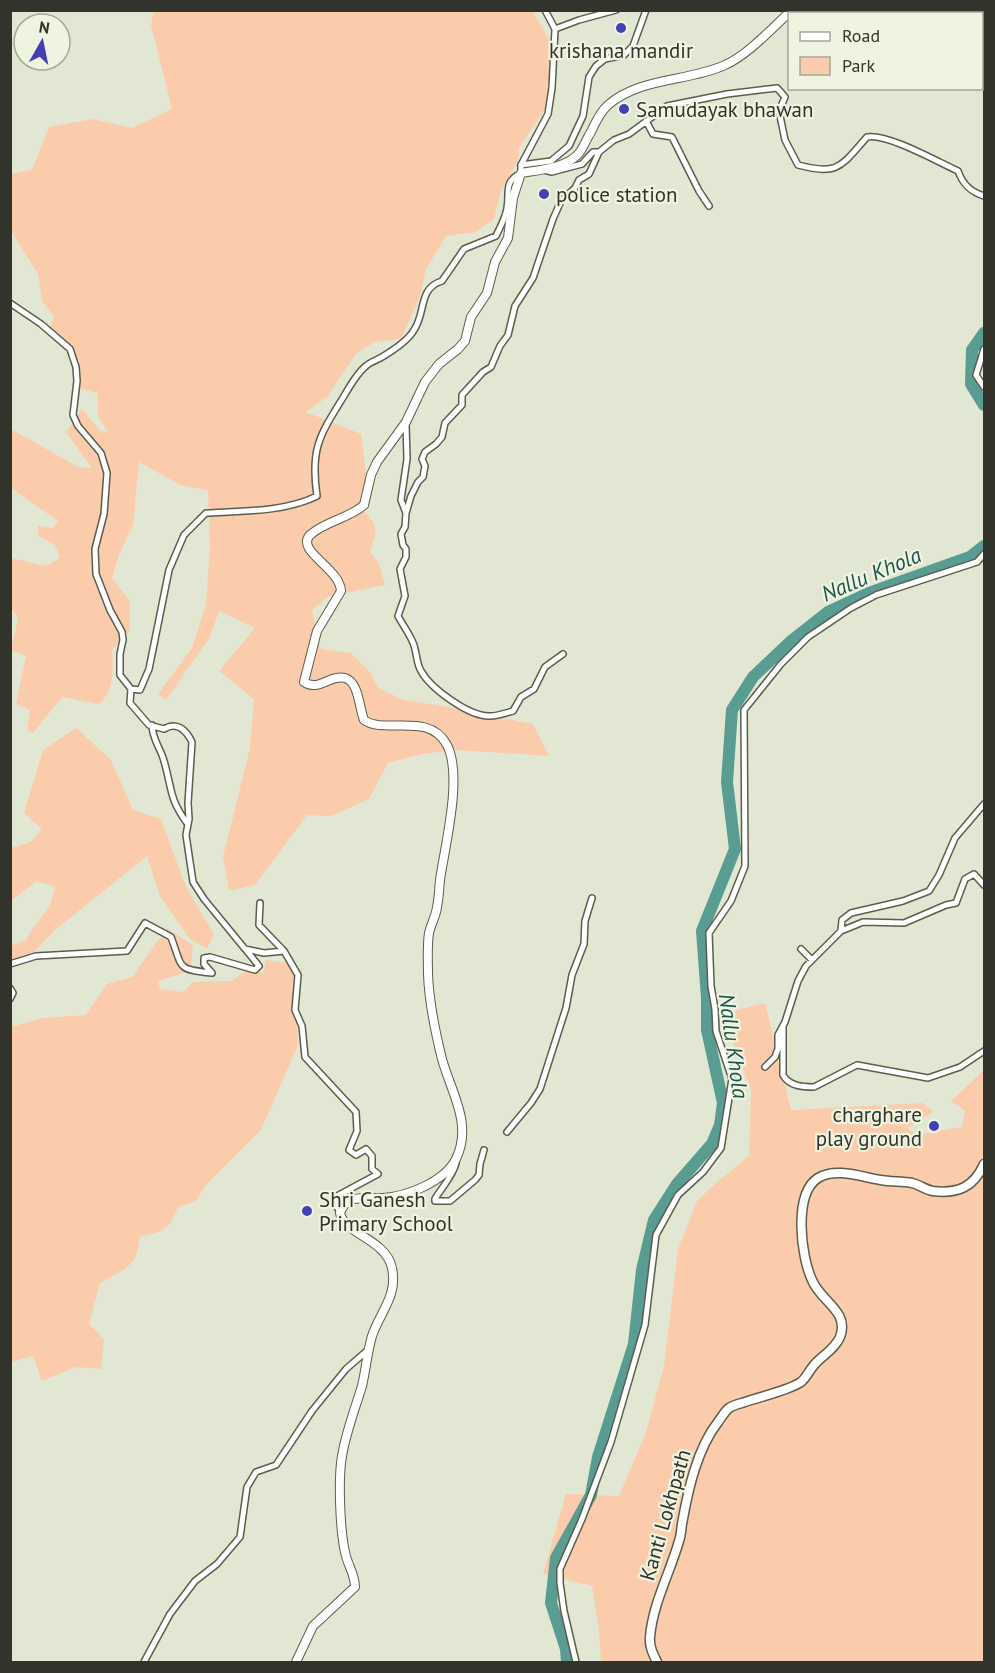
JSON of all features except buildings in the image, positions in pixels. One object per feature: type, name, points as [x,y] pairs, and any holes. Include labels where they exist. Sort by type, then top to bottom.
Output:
[{"type":"main road","points":[[296,1662],[313,1626],[355,1587],[345,1554],[340,1466],[369,1349],[375,1329],[391,1297],[393,1281],[392,1266],[385,1252],[344,1222],[340,1213],[350,1200],[400,1195],[439,1178],[450,1170],[456,1158],[463,1126],[439,1046],[429,995],[428,973],[429,934],[438,905],[451,812],[450,754],[442,738],[421,727],[411,724],[375,725],[364,720],[355,686],[350,680],[337,678],[322,684],[311,686],[307,684],[304,679],[317,631],[341,591],[338,578],[312,554],[306,542],[309,536],[318,530],[364,506],[376,462],[406,422],[432,372],[465,341],[471,317],[487,293],[495,262],[508,238],[513,198],[521,169],[542,169],[570,161],[580,152],[609,104],[634,90],[703,73],[725,65],[740,56],[788,14]]},
{"type":"main road","name":"Kanti Lokhpath","points":[[657,1662],[651,1649],[650,1638],[654,1610],[680,1538],[692,1478],[709,1434],[730,1408],[789,1388],[803,1380],[814,1364],[840,1338],[842,1321],[837,1310],[821,1295],[812,1282],[806,1263],[802,1204],[807,1190],[819,1178],[832,1174],[852,1174],[916,1184],[932,1191],[947,1191],[968,1187],[980,1174],[984,1164]]},
{"type":"street","points":[[131,689],[140,690],[146,680],[170,570],[184,534],[206,513],[254,510],[304,503],[317,496],[313,471],[316,450],[323,431],[352,383],[366,366],[382,357],[414,330],[427,292],[432,284],[442,281],[464,249],[496,236],[507,208],[508,188],[513,177],[521,169],[548,114],[552,88],[555,29],[545,10]]},
{"type":"street","points":[[555,29],[615,10]]},
{"type":"street","points":[[521,169],[551,161],[569,146],[583,116],[589,77],[596,66],[605,59],[624,55],[633,46],[646,10]]},
{"type":"street","points":[[563,654],[545,667],[534,689],[521,697],[513,711],[490,716],[477,714],[459,706],[428,681],[419,667],[415,648],[398,616],[405,597],[400,569],[406,557],[406,549],[401,534],[405,527],[406,513],[414,488],[423,477],[425,466],[422,459],[425,452],[442,437],[445,423],[462,405],[462,395],[483,372],[491,367],[507,335],[515,306],[533,278],[561,201],[575,188],[579,180],[589,174],[599,152],[629,134],[667,106],[680,102],[777,88],[785,97],[779,111],[785,140],[798,165],[819,171],[841,166],[867,137],[877,136],[958,171],[961,181],[974,193],[984,196]]},
{"type":"street","points":[[646,121],[653,134],[672,137],[709,206]]},
{"type":"street","points":[[542,169],[552,172],[582,164],[593,152],[599,152]]},
{"type":"street","points":[[10,303],[41,324],[70,349],[76,367],[77,381],[73,415],[78,426],[101,453],[107,473],[104,514],[95,549],[96,574],[110,610],[122,632],[120,675],[131,689],[130,703],[149,725],[164,729],[180,727],[188,734],[192,742],[186,842],[193,882],[259,966],[255,970],[210,957],[204,958],[204,964],[212,973],[188,970],[183,968],[171,937],[145,923],[127,951],[36,956],[10,964]]},
{"type":"street","points":[[984,349],[976,375],[984,387]]},
{"type":"street","points":[[406,422],[407,459],[401,500],[406,513]]},
{"type":"street","points":[[576,1662],[564,1611],[560,1569],[611,1442],[645,1325],[656,1235],[678,1195],[703,1172],[721,1148],[732,1078],[716,1031],[709,933],[731,901],[745,866],[744,710],[792,651],[850,608],[876,594],[977,562],[984,554]]},
{"type":"street","points":[[152,725],[153,737],[164,759],[172,799],[187,823]]},
{"type":"street","points":[[841,931],[842,920],[851,913],[903,901],[929,891],[939,875],[955,838],[984,804]]},
{"type":"street","points":[[765,1067],[775,1057],[778,1050],[778,1035],[798,981],[812,960],[841,931],[863,922],[904,923],[956,903],[965,879],[974,874],[984,885]]},
{"type":"street","points":[[507,1132],[540,1089],[566,1008],[572,975],[584,944],[585,921],[592,898]]},
{"type":"street","points":[[260,903],[260,925],[284,951],[298,975],[295,1010],[302,1026],[305,1057],[356,1113],[357,1131],[349,1150],[356,1155],[366,1149],[372,1156],[372,1169],[378,1174],[337,1196],[335,1203],[340,1213]]},
{"type":"street","points":[[245,949],[264,953],[284,951]]},
{"type":"street","points":[[801,949],[812,960]]},
{"type":"street","points":[[10,988],[13,993],[10,999]]},
{"type":"street","points":[[783,1026],[783,1075],[795,1085],[806,1087],[814,1087],[857,1065],[928,1078],[960,1067],[984,1051]]},
{"type":"street","points":[[456,1158],[454,1172],[446,1181],[435,1202],[450,1201],[475,1180],[479,1175],[484,1150]]},
{"type":"street","points":[[144,1662],[170,1614],[195,1581],[217,1564],[240,1537],[247,1487],[256,1472],[276,1465],[312,1411],[346,1368],[369,1349]]},
{"type":"green space","points":[[154,11],[533,11],[549,40],[552,61],[546,108],[519,147],[518,161],[501,190],[494,219],[476,232],[446,236],[426,269],[419,299],[401,339],[374,342],[356,354],[327,397],[306,412],[361,434],[367,480],[361,508],[374,523],[375,531],[370,551],[379,564],[385,585],[329,596],[312,610],[321,649],[351,653],[370,672],[378,688],[404,700],[533,724],[549,756],[457,750],[422,754],[388,763],[369,799],[331,816],[307,815],[255,885],[229,891],[223,857],[250,748],[254,699],[219,671],[255,628],[219,611],[210,637],[166,700],[158,694],[192,648],[206,604],[210,547],[208,490],[180,485],[139,462],[133,525],[119,555],[112,578],[130,601],[130,630],[112,650],[113,672],[110,686],[99,704],[62,697],[33,733],[27,730],[30,710],[16,704],[26,656],[11,650],[18,618],[11,608],[11,558],[46,566],[60,558],[55,545],[38,536],[38,526],[53,528],[58,521],[11,488],[11,429],[78,467],[92,468],[66,432],[82,409],[100,431],[108,432],[98,416],[98,393],[73,387],[77,367],[72,347],[48,333],[54,317],[42,301],[38,274],[11,231],[11,174],[32,170],[49,127],[93,119],[132,128],[172,109],[151,25]]},
{"type":"green space","points":[[76,728],[111,760],[133,810],[161,819],[186,887],[214,934],[207,949],[189,938],[160,896],[147,856],[56,929],[34,952],[11,961],[11,946],[25,940],[50,905],[55,887],[36,881],[11,901],[11,848],[31,842],[42,829],[24,813],[43,750]]},
{"type":"green space","points":[[167,928],[193,945],[190,971],[158,981],[160,989],[183,992],[193,982],[231,981],[246,971],[263,973],[266,960],[295,964],[298,1045],[261,1130],[205,1186],[196,1201],[178,1207],[165,1229],[140,1236],[136,1255],[129,1266],[100,1283],[89,1324],[104,1339],[101,1369],[76,1367],[42,1381],[33,1356],[11,1362],[11,1027],[42,1018],[86,1015],[107,984],[132,977]]},
{"type":"green space","points":[[765,1003],[791,1110],[923,1103],[933,1112],[907,1128],[916,1135],[962,1127],[965,1111],[951,1101],[984,1070],[984,1662],[601,1662],[592,1586],[543,1574],[566,1494],[619,1496],[645,1435],[664,1366],[678,1249],[697,1201],[749,1156],[751,1090],[734,1046],[728,1012]]},
{"type":"waterway","name":"Nallu Khola","points":[[984,333],[972,350],[971,384],[984,405]]},
{"type":"waterway","name":"Nallu Khola","points":[[567,1662],[566,1649],[551,1603],[556,1558],[591,1495],[598,1457],[634,1344],[642,1270],[654,1220],[677,1184],[712,1144],[720,1125],[723,1103],[707,1030],[702,931],[735,849],[727,782],[732,710],[753,677],[790,642],[828,612],[869,593],[970,557],[984,546]]},
{"type":"place","name":"krishana mandir","points":[[621,28]]},
{"type":"place","name":"Samudayak bhawan","points":[[624,109]]},
{"type":"place","name":"police station","points":[[544,194]]},
{"type":"place","name":"charghare play ground","points":[[934,1126]]},
{"type":"place","name":"Shri Ganesh Primary School","points":[[307,1211]]}]
